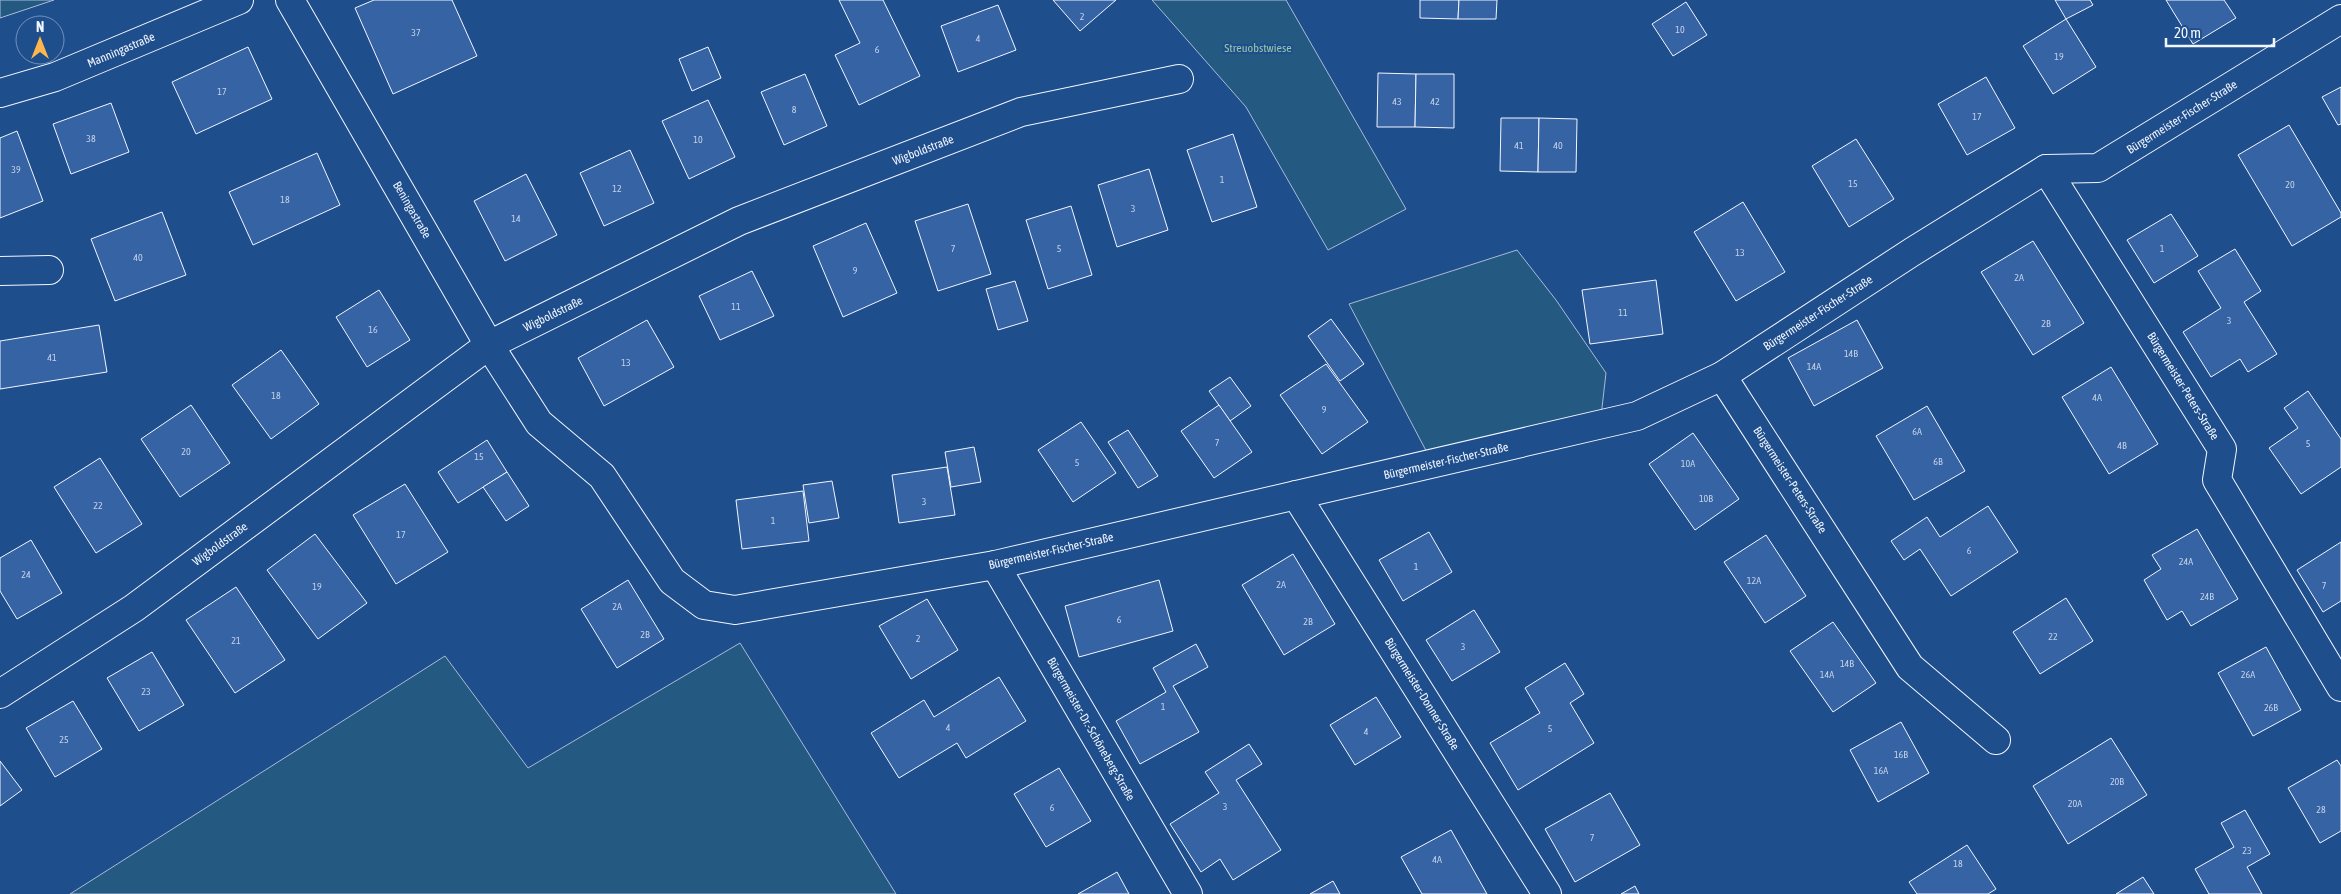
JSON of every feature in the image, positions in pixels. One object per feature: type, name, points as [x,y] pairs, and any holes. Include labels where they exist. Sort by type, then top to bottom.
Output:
[{"type":"street","name":"Manningastraße","points":[[0,93],[55,78],[239,0]]},
{"type":"street","name":"Beningastraße","points":[[290,0],[490,345],[537,419]]},
{"type":"street","name":"Bürgermeister-Fischer-Straße","points":[[537,419],[539,423],[602,476],[672,581],[704,605],[735,610],[995,565],[1637,416],[1722,376],[1912,252],[2046,169],[2098,168],[2341,19]]},
{"type":"street","name":"Wigboldstraße","points":[[0,694],[134,608],[490,345],[739,221],[1021,112],[1179,79]]},
{"type":"street","name":"Bürgermeister-Peters-Straße","points":[[2046,169],[2222,449],[2217,480],[2341,686]]},
{"type":"street","points":[[0,271],[49,270]]},
{"type":"street","name":"Bürgermeister-Peters-Straße","points":[[1722,376],[1910,666],[1996,740]]},
{"type":"street","name":"Bürgermeister-Donner-Straße","points":[[1296,495],[1547,894]]},
{"type":"street","name":"Bürgermeister-Dr.-Schöneberg-Straße","points":[[995,565],[1188,894]]},
{"type":"green space","points":[[0,0],[54,0],[0,18]]},
{"type":"green space","name":"Streuobstwiese","points":[[1152,0],[1286,0],[1406,209],[1328,250],[1246,107]]},
{"type":"green space","points":[[1517,250],[1556,300],[1606,373],[1600,425],[1433,464],[1349,304]]},
{"type":"green space","points":[[740,643],[896,894],[70,894],[445,656],[528,768]]},
{"type":"building","points":[[374,0],[452,0],[477,56],[393,94],[355,8]]},
{"type":"building","points":[[839,0],[883,0],[920,76],[859,105],[835,55],[860,43]]},
{"type":"building","points":[[1053,0],[1116,0],[1080,31]]},
{"type":"building","points":[[1420,0],[1459,0],[1458,19],[1420,18]]},
{"type":"building","points":[[1459,0],[1497,0],[1496,19],[1458,19]]},
{"type":"building","points":[[2055,0],[2090,0],[2093,5],[2066,19]]},
{"type":"building","points":[[2166,0],[2224,0],[2236,18],[2193,44]]},
{"type":"building","points":[[1686,2],[1707,35],[1673,56],[1652,24]]},
{"type":"building","points":[[998,5],[1016,50],[958,72],[941,26]]},
{"type":"building","points":[[2066,19],[2096,67],[2053,94],[2023,46]]},
{"type":"building","points":[[248,47],[272,99],[196,134],[172,82]]},
{"type":"building","points":[[708,47],[721,78],[692,91],[679,59]]},
{"type":"building","points":[[1378,73],[1416,74],[1415,127],[1377,127]]},
{"type":"building","points":[[805,74],[827,126],[784,145],[761,92]]},
{"type":"building","points":[[1416,74],[1454,74],[1454,128],[1415,127]]},
{"type":"building","points":[[1986,77],[2015,128],[1967,155],[1938,104]]},
{"type":"building","points":[[2341,87],[2341,124],[2338,125],[2322,97]]},
{"type":"building","points":[[708,100],[735,157],[689,179],[662,121]]},
{"type":"building","points":[[111,103],[129,152],[71,174],[53,124]]},
{"type":"building","points":[[1501,118],[1539,118],[1538,172],[1500,171]]},
{"type":"building","points":[[1539,118],[1577,119],[1576,172],[1538,172]]},
{"type":"building","points":[[2289,125],[2341,213],[2341,217],[2292,246],[2238,155]]},
{"type":"building","points":[[17,131],[43,201],[0,218],[0,138]]},
{"type":"building","points":[[1233,134],[1257,207],[1212,222],[1187,150]]},
{"type":"building","points":[[1856,139],[1894,199],[1849,227],[1812,166]]},
{"type":"building","points":[[630,150],[654,203],[604,226],[580,173]]},
{"type":"building","points":[[317,153],[340,205],[253,245],[229,192]]},
{"type":"building","points":[[1149,169],[1168,230],[1117,247],[1098,185]]},
{"type":"building","points":[[526,174],[557,235],[505,261],[474,201]]},
{"type":"building","points":[[1743,202],[1785,272],[1736,301],[1694,232]]},
{"type":"building","points":[[968,204],[991,274],[938,291],[915,221]]},
{"type":"building","points":[[1071,206],[1092,275],[1048,289],[1026,220]]},
{"type":"building","points":[[162,212],[186,275],[115,301],[91,239]]},
{"type":"building","points":[[2171,214],[2198,256],[2154,283],[2127,240]]},
{"type":"building","points":[[866,223],[897,293],[843,317],[813,246]]},
{"type":"building","points":[[2033,241],[2084,323],[2033,355],[1981,272]]},
{"type":"building","points":[[2235,249],[2261,291],[2244,302],[2277,354],[2248,372],[2240,359],[2211,377],[2183,332],[2221,308],[2198,271]]},
{"type":"building","points":[[752,271],[774,316],[720,340],[699,296]]},
{"type":"building","points":[[1656,280],[1663,334],[1590,344],[1582,290]]},
{"type":"building","points":[[1015,281],[1028,321],[998,330],[986,289]]},
{"type":"building","points":[[379,290],[410,340],[367,367],[336,317]]},
{"type":"building","points":[[1331,319],[1364,364],[1340,381],[1308,336]]},
{"type":"building","points":[[647,320],[674,367],[604,406],[578,358]]},
{"type":"building","points":[[1857,320],[1883,368],[1814,406],[1788,358]]},
{"type":"building","points":[[99,325],[107,372],[0,389],[0,341]]},
{"type":"building","points":[[281,350],[319,404],[271,439],[232,385]]},
{"type":"building","points":[[1326,364],[1368,422],[1322,454],[1280,395]]},
{"type":"building","points":[[2111,367],[2158,444],[2109,474],[2062,397]]},
{"type":"building","points":[[1230,377],[1251,406],[1230,421],[1209,391]]},
{"type":"building","points":[[2308,391],[2341,439],[2341,467],[2301,494],[2269,448],[2298,428],[2284,408]]},
{"type":"building","points":[[191,405],[230,463],[180,497],[141,439]]},
{"type":"building","points":[[1219,405],[1252,452],[1214,478],[1181,431]]},
{"type":"building","points":[[1927,406],[1965,471],[1914,500],[1876,436]]},
{"type":"building","points":[[1081,422],[1116,473],[1073,502],[1038,450]]},
{"type":"building","points":[[1128,430],[1158,476],[1138,488],[1108,442]]},
{"type":"building","points":[[1693,433],[1739,499],[1695,530],[1649,464]]},
{"type":"building","points":[[487,440],[507,472],[458,503],[438,472]]},
{"type":"building","points":[[974,447],[981,482],[951,487],[945,452]]},
{"type":"building","points":[[100,458],[142,524],[96,553],[54,487]]},
{"type":"building","points":[[947,467],[955,515],[899,523],[892,475]]},
{"type":"building","points":[[507,472],[529,506],[506,521],[483,487]]},
{"type":"building","points":[[832,481],[839,518],[809,523],[803,485]]},
{"type":"building","points":[[405,484],[448,552],[396,584],[353,515]]},
{"type":"building","points":[[803,491],[809,541],[742,549],[736,500]]},
{"type":"building","points":[[1988,506],[2018,552],[1951,596],[1920,549],[1904,560],[1891,541],[1927,517],[1940,537]]},
{"type":"building","points":[[2197,529],[2238,599],[2191,626],[2182,611],[2167,620],[2144,580],[2161,569],[2152,555]]},
{"type":"building","points":[[1429,532],[1452,572],[1403,601],[1379,560]]},
{"type":"building","points":[[315,534],[367,603],[318,639],[267,570]]},
{"type":"building","points":[[1766,535],[1806,596],[1765,623],[1724,562]]},
{"type":"building","points":[[31,540],[62,593],[17,619],[0,591],[0,558]]},
{"type":"building","points":[[2341,542],[2341,601],[2323,612],[2297,570]]},
{"type":"building","points":[[1293,554],[1335,624],[1284,655],[1242,585]]},
{"type":"building","points":[[628,580],[664,639],[617,668],[581,609]]},
{"type":"building","points":[[1159,580],[1173,631],[1079,657],[1065,606]]},
{"type":"building","points":[[236,587],[285,660],[235,693],[186,620]]},
{"type":"building","points":[[2066,598],[2093,641],[2040,674],[2013,632]]},
{"type":"building","points":[[927,599],[958,650],[911,679],[879,626]]},
{"type":"building","points":[[1474,610],[1500,652],[1452,681],[1426,640]]},
{"type":"building","points":[[1833,622],[1876,683],[1833,712],[1790,651]]},
{"type":"building","points":[[1196,644],[1208,667],[1173,686],[1199,732],[1140,764],[1116,721],[1166,692],[1153,668]]},
{"type":"building","points":[[2266,647],[2301,710],[2253,736],[2218,673]]},
{"type":"building","points":[[152,652],[184,705],[139,731],[107,678]]},
{"type":"building","points":[[1565,663],[1584,694],[1570,703],[1594,743],[1518,790],[1490,743],[1540,713],[1525,688]]},
{"type":"building","points":[[999,677],[1026,721],[966,758],[957,743],[899,778],[871,733],[924,700],[934,717]]},
{"type":"building","points":[[1376,697],[1401,737],[1355,765],[1330,725]]},
{"type":"building","points":[[73,701],[102,749],[55,777],[26,728]]},
{"type":"building","points":[[1901,722],[1929,773],[1878,802],[1850,750]]},
{"type":"building","points":[[2111,738],[2147,795],[2068,844],[2033,786]]},
{"type":"building","points":[[1249,744],[1262,764],[1236,780],[1281,850],[1233,880],[1220,859],[1201,872],[1170,824],[1219,793],[1205,772]]},
{"type":"building","points":[[2337,760],[2341,766],[2341,831],[2320,843],[2288,788]]},
{"type":"building","points":[[0,761],[22,790],[0,806]]},
{"type":"building","points":[[1059,768],[1091,821],[1046,847],[1014,794]]},
{"type":"building","points":[[1610,793],[1640,845],[1575,882],[1545,829]]},
{"type":"building","points":[[2245,810],[2270,854],[2247,867],[2262,894],[2209,894],[2195,869],[2234,847],[2221,823]]},
{"type":"building","points":[[1451,830],[1487,894],[1422,894],[1401,857]]},
{"type":"building","points":[[1967,845],[1996,889],[1988,894],[1917,894],[1909,882]]},
{"type":"building","points":[[1117,872],[1129,894],[1078,894]]},
{"type":"building","points":[[2143,877],[2154,894],[2116,894]]},
{"type":"building","points":[[1333,881],[1340,894],[1310,894]]},
{"type":"building","points":[[1635,886],[1639,894],[1621,894]]}]
